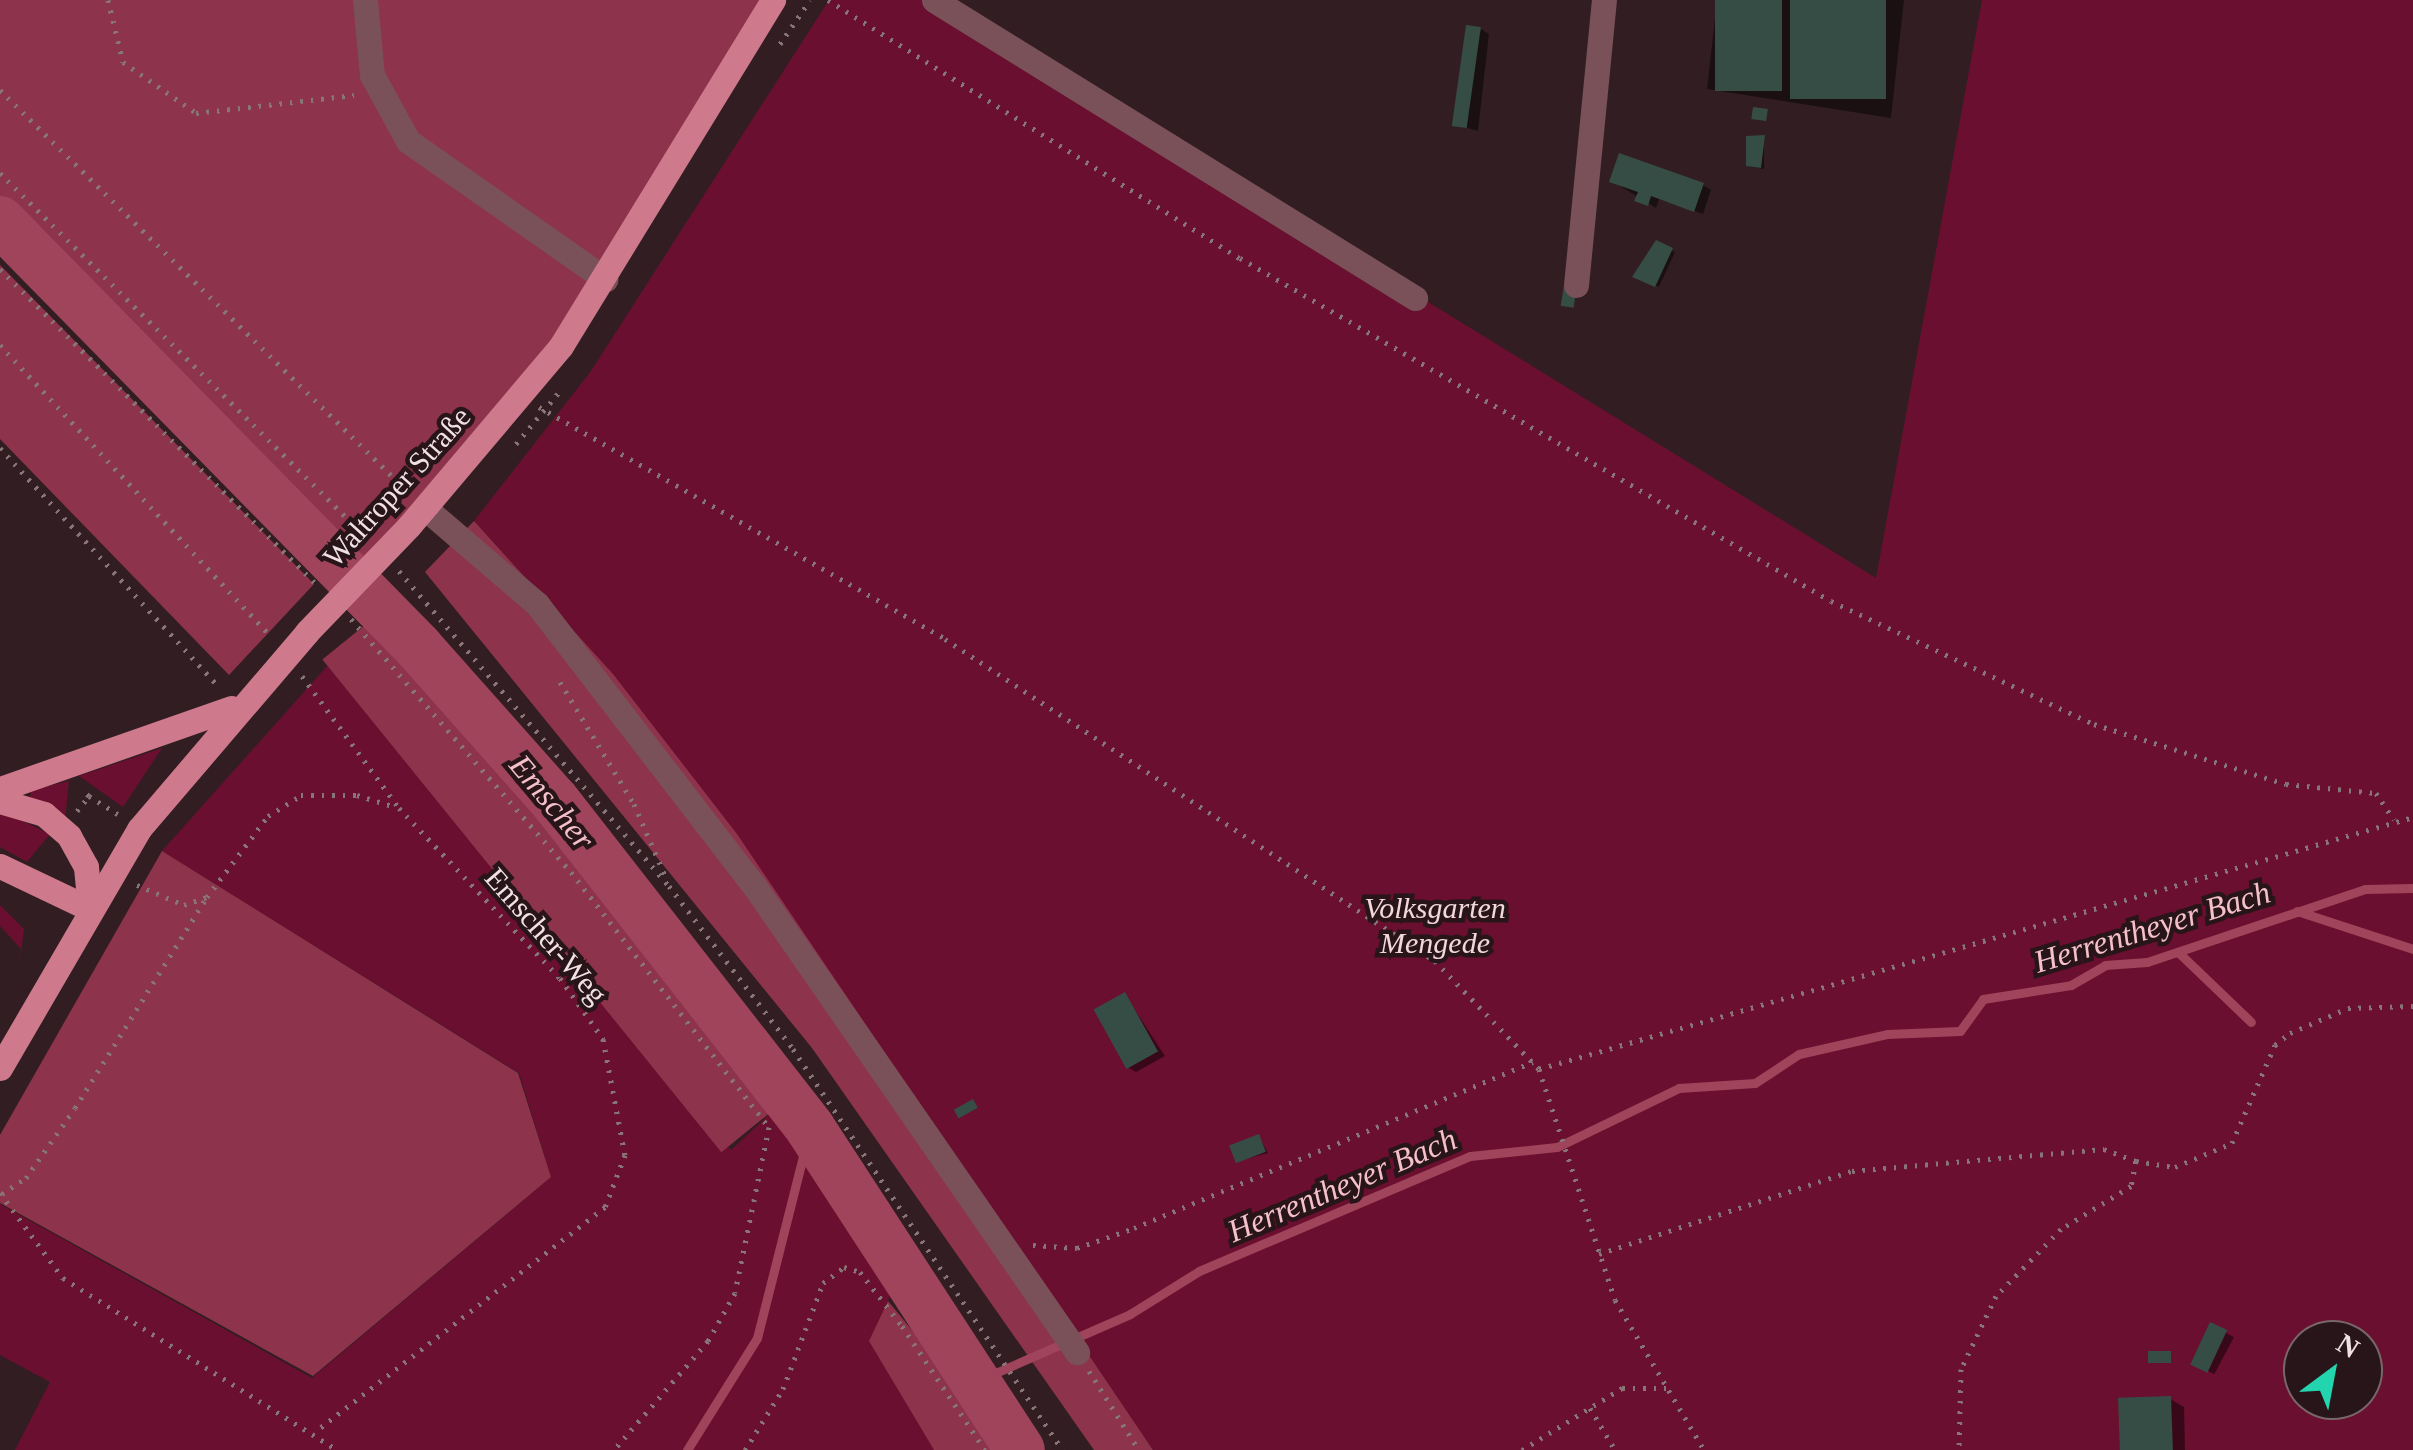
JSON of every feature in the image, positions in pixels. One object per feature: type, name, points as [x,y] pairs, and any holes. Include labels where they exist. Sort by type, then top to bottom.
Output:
[{"type":"main road","name":"Waltroper Straße","points":[[0,1068],[90,908],[236,706],[417,517],[606,279],[773,0]]},
{"type":"main road","points":[[0,790],[236,706]]},
{"type":"main road","points":[[0,802],[44,814],[70,836],[86,866],[90,908]]},
{"type":"main road","points":[[0,866],[90,908]]},
{"type":"lane","points":[[364,0],[382,92],[408,141],[606,279]]},
{"type":"lane","points":[[934,0],[1415,298]]},
{"type":"lane","points":[[1576,285],[1604,0]]},
{"type":"lane","points":[[417,517],[537,604],[756,888],[1077,1352]]},
{"type":"path","points":[[108,0],[123,62],[196,113],[382,92]]},
{"type":"path","points":[[828,0],[1438,377],[1831,601],[2094,724],[2286,784],[2376,793],[2394,820]]},
{"type":"path","points":[[0,90],[417,517]]},
{"type":"path","points":[[0,173],[339,510]]},
{"type":"path","points":[[0,269],[322,590]]},
{"type":"path","name":"Emscher-Weg","points":[[0,346],[286,654],[399,808],[560,978],[603,1039],[626,1154],[605,1207],[317,1430]]},
{"type":"path","points":[[546,412],[946,639],[1288,860],[1435,961],[1539,1069],[1574,1163],[1599,1254],[1666,1388],[1704,1450]]},
{"type":"path","points":[[0,448],[236,706]]},
{"type":"path","points":[[423,596],[670,886],[1012,1371],[1062,1450]]},
{"type":"path","points":[[336,603],[571,872],[768,1126],[735,1292],[708,1340],[614,1450]]},
{"type":"path","points":[[557,675],[634,804],[670,886]]},
{"type":"path","points":[[74,779],[88,796],[118,814]]},
{"type":"path","points":[[337,1450],[317,1430],[63,1278],[1,1194],[26,1178],[76,1108],[206,897],[287,800],[356,795],[399,808]]},
{"type":"path","points":[[69,822],[88,796]]},
{"type":"path","points":[[1539,1069],[2394,820],[2413,818]]},
{"type":"path","points":[[136,885],[184,905],[206,897]]},
{"type":"path","points":[[1599,1254],[1852,1171],[2104,1149],[2136,1162],[2175,1167],[2232,1143],[2274,1045],[2290,1032],[2348,1008],[2413,1006]]},
{"type":"path","points":[[993,1230],[1077,1248],[1534,1062]]},
{"type":"path","points":[[1959,1450],[1962,1369],[1996,1296],[2061,1230],[2131,1186],[2136,1162]]},
{"type":"path","points":[[744,1450],[782,1389],[823,1283],[844,1266],[860,1272],[891,1312],[985,1450]]},
{"type":"path","points":[[1077,1352],[1139,1450]]},
{"type":"path","points":[[1522,1450],[1622,1388],[1666,1388]]},
{"type":"path","points":[[1590,1408],[1615,1450]]},
{"type":"green space","name":"Volksgarten Mengede","points":[[829,0],[938,0],[1876,578],[1982,0],[2413,0],[2413,1450],[1153,1450],[736,834],[613,674],[474,521],[591,371]]},
{"type":"green space","points":[[328,665],[731,1150],[777,1107],[898,1278],[870,1341],[934,1450],[15,1450],[50,1382],[0,1355],[0,1204],[312,1378],[551,1177],[519,1073],[162,851]]},
{"type":"green space","points":[[162,748],[123,807],[79,776]]},
{"type":"green space","points":[[69,781],[65,819],[30,797],[31,790]]},
{"type":"green space","points":[[0,810],[50,834],[27,862],[0,847]]},
{"type":"green space","points":[[0,905],[24,929],[19,967],[21,949],[0,926]]},
{"type":"shaded area","points":[[0,0],[773,0],[600,288],[355,583],[0,221]]},
{"type":"shaded area","points":[[0,265],[314,584],[229,675],[0,439]]},
{"type":"shaded area","points":[[474,521],[613,674],[737,834],[1153,1450],[1094,1450],[812,1048],[425,572]]},
{"type":"shaded area","points":[[376,616],[775,1109],[721,1152],[322,659]]},
{"type":"shaded area","points":[[162,851],[518,1073],[551,1177],[313,1376],[0,1203],[0,1135]]},
{"type":"shaded area","points":[[888,1301],[958,1386],[995,1450],[934,1450],[869,1341]]},
{"type":"building","points":[[1715,0],[1782,0],[1782,91],[1715,91]]},
{"type":"building","points":[[1790,0],[1886,0],[1886,99],[1790,99]]},
{"type":"building","points":[[1466,25],[1481,27],[1467,128],[1452,126]]},
{"type":"building","points":[[1753,107],[1768,109],[1766,121],[1751,119]]},
{"type":"building","points":[[1765,135],[1761,168],[1746,166],[1746,136]]},
{"type":"building","points":[[1619,153],[1704,183],[1694,212],[1651,196],[1648,206],[1634,201],[1638,192],[1609,182]]},
{"type":"building","points":[[1656,240],[1673,248],[1655,287],[1632,277]]},
{"type":"building","points":[[1564,285],[1577,287],[1574,308],[1561,306]]},
{"type":"building","points":[[1125,992],[1158,1051],[1126,1069],[1094,1009]]},
{"type":"building","points":[[973,1099],[978,1108],[959,1118],[954,1110]]},
{"type":"building","points":[[1259,1134],[1266,1152],[1236,1163],[1229,1145]]},
{"type":"building","points":[[2210,1322],[2227,1330],[2207,1373],[2190,1365]]},
{"type":"building","points":[[2148,1351],[2171,1351],[2171,1363],[2148,1363]]},
{"type":"building","points":[[2171,1396],[2173,1450],[2120,1450],[2118,1398]]},
{"type":"waterway","name":"Emscher","points":[[0,221],[418,647],[554,800],[810,1128],[1020,1450]]},
{"type":"waterway","name":"Herrentheyer Bach","points":[[977,1381],[1130,1314],[1199,1271],[1470,1156],[1557,1147],[1679,1088],[1755,1083],[1799,1054],[1887,1034],[1960,1031],[1983,999],[2071,985],[2105,965],[2147,962],[2365,889],[2413,888]]},
{"type":"waterway","points":[[2297,911],[2413,949]]},
{"type":"waterway","points":[[2178,952],[2251,1022]]},
{"type":"waterway","points":[[687,1450],[757,1338],[810,1128]]}]
